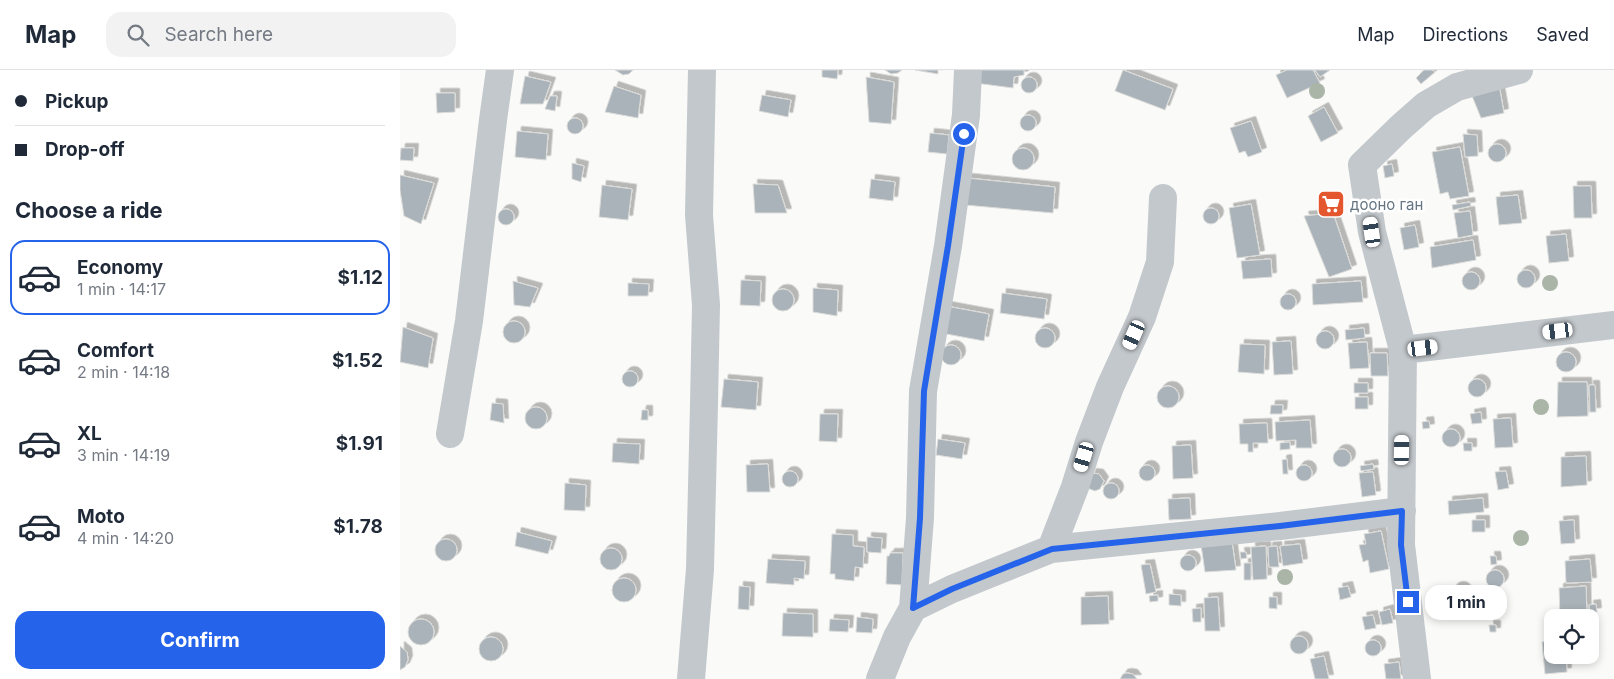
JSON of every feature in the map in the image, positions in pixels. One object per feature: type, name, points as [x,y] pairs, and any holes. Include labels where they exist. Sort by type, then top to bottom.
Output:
[{"type":"street","points":[[450,434],[469,321],[500,70]]},
{"type":"street","points":[[691,679],[700,569],[706,305],[699,215],[702,70]]},
{"type":"street","points":[[880,679],[897,637],[913,608],[920,518],[924,391],[948,246],[966,115],[968,70]]},
{"type":"street","points":[[1417,679],[1401,545],[1403,350],[1372,232],[1362,165],[1426,105],[1457,87],[1519,70]]},
{"type":"street","points":[[1052,549],[1089,442],[1110,387],[1142,317],[1160,262],[1162,198]]},
{"type":"street","points":[[1403,350],[1614,325]]},
{"type":"street","points":[[913,608],[952,589],[1052,549],[1270,527],[1402,511]]},
{"type":"building","points":[[615,70],[633,70],[629,74],[623,75]]},
{"type":"building","points":[[822,70],[838,70],[837,79],[822,77]]},
{"type":"building","points":[[885,70],[902,70],[891,74]]},
{"type":"building","points":[[915,70],[938,70],[938,74]]},
{"type":"building","points":[[976,70],[1024,70],[1024,75],[1014,77],[1013,88],[975,83]]},
{"type":"building","points":[[1123,70],[1173,89],[1165,110],[1115,91]]},
{"type":"building","points":[[1287,70],[1313,70],[1320,83],[1287,98],[1276,75]]},
{"type":"building","points":[[1315,70],[1330,70],[1320,77]]},
{"type":"building","points":[[1424,70],[1435,72],[1421,84],[1416,78]]},
{"type":"building","points":[[525,76],[551,82],[543,104],[520,104]]},
{"type":"building","points":[[866,77],[894,82],[891,124],[869,122]]},
{"type":"building","points":[[1026,77],[1032,77],[1037,82],[1035,91],[1026,93],[1021,88],[1021,82]]},
{"type":"building","points":[[1499,85],[1504,113],[1481,118],[1470,91]]},
{"type":"building","points":[[614,86],[641,95],[638,118],[605,112]]},
{"type":"building","points":[[436,93],[455,93],[455,112],[437,113]]},
{"type":"building","points":[[762,95],[791,100],[788,117],[759,111]]},
{"type":"building","points":[[550,96],[557,96],[555,111],[545,109]]},
{"type":"building","points":[[1324,107],[1338,133],[1321,142],[1308,116]]},
{"type":"building","points":[[1025,115],[1031,115],[1036,120],[1034,129],[1025,131],[1020,126],[1020,120]]},
{"type":"building","points":[[572,118],[578,118],[583,123],[581,132],[572,134],[567,129],[567,123]]},
{"type":"building","points":[[1251,121],[1262,152],[1248,157],[1245,151],[1239,153],[1230,128]]},
{"type":"building","points":[[517,131],[548,134],[546,160],[515,157]]},
{"type":"building","points":[[930,133],[949,135],[947,154],[928,152]]},
{"type":"building","points":[[1463,134],[1477,135],[1478,156],[1465,157]]},
{"type":"building","points":[[1497,144],[1503,147],[1506,153],[1503,159],[1497,162],[1491,159],[1488,153],[1491,147]]},
{"type":"building","points":[[1460,147],[1469,196],[1450,199],[1448,192],[1440,194],[1432,152]]},
{"type":"building","points":[[401,148],[414,148],[413,161],[400,160]]},
{"type":"building","points":[[1023,148],[1031,151],[1034,159],[1031,167],[1023,170],[1015,167],[1012,159],[1015,151]]},
{"type":"building","points":[[572,163],[584,166],[581,182],[572,179]]},
{"type":"building","points":[[1392,164],[1394,176],[1385,178],[1383,166]]},
{"type":"building","points":[[400,175],[434,183],[421,224],[404,216]]},
{"type":"building","points":[[967,178],[1055,187],[1053,213],[965,205]]},
{"type":"building","points":[[871,179],[895,182],[893,201],[869,198]]},
{"type":"building","points":[[753,184],[778,185],[787,213],[755,213]]},
{"type":"building","points":[[602,185],[632,189],[628,220],[599,217]]},
{"type":"building","points":[[1573,186],[1591,186],[1592,218],[1574,218]]},
{"type":"building","points":[[1518,195],[1522,223],[1499,225],[1496,197]]},
{"type":"building","points":[[1470,202],[1471,206],[1453,210],[1452,205]]},
{"type":"building","points":[[1251,204],[1260,255],[1237,258],[1229,208]]},
{"type":"building","points":[[1208,208],[1214,208],[1219,213],[1217,222],[1208,224],[1203,219],[1203,213]]},
{"type":"building","points":[[503,209],[509,209],[514,214],[512,223],[503,225],[498,220],[498,214]]},
{"type":"building","points":[[1470,211],[1473,235],[1458,238],[1454,213]]},
{"type":"building","points":[[1333,213],[1352,269],[1329,277],[1304,216]]},
{"type":"building","points":[[1415,225],[1419,247],[1404,250],[1400,228]]},
{"type":"building","points":[[1566,234],[1569,261],[1549,263],[1546,236]]},
{"type":"building","points":[[1473,240],[1476,260],[1432,268],[1430,247]]},
{"type":"building","points":[[1271,259],[1272,277],[1243,279],[1241,261]]},
{"type":"building","points":[[1526,270],[1532,273],[1535,279],[1532,285],[1526,288],[1520,285],[1517,279],[1520,273]]},
{"type":"building","points":[[1471,272],[1477,275],[1480,281],[1477,287],[1471,290],[1465,287],[1462,281],[1465,275]]},
{"type":"building","points":[[741,280],[761,281],[760,306],[740,305]]},
{"type":"building","points":[[513,281],[538,288],[530,307],[514,305]]},
{"type":"building","points":[[1361,281],[1363,302],[1313,305],[1312,284]]},
{"type":"building","points":[[628,283],[649,284],[648,296],[628,296]]},
{"type":"building","points":[[813,288],[838,290],[837,316],[813,312]]},
{"type":"building","points":[[779,289],[787,289],[794,296],[794,304],[787,311],[779,311],[772,304],[772,296]]},
{"type":"building","points":[[1002,293],[1047,299],[1044,319],[1000,313]]},
{"type":"building","points":[[1285,294],[1291,294],[1296,299],[1294,308],[1285,310],[1280,305],[1280,299]]},
{"type":"building","points":[[946,306],[989,314],[984,341],[941,333]]},
{"type":"building","points":[[510,321],[518,321],[525,328],[525,336],[518,343],[510,343],[503,336],[503,328]]},
{"type":"building","points":[[403,327],[433,338],[428,368],[400,362]]},
{"type":"building","points":[[1041,328],[1049,328],[1055,334],[1055,342],[1049,348],[1041,348],[1035,342],[1035,334]]},
{"type":"building","points":[[1364,328],[1365,338],[1346,340],[1345,330]]},
{"type":"building","points":[[1321,331],[1329,331],[1334,336],[1332,347],[1321,349],[1316,344],[1316,336]]},
{"type":"building","points":[[1291,341],[1293,374],[1274,375],[1272,342]]},
{"type":"building","points":[[1367,342],[1369,368],[1350,369],[1348,343]]},
{"type":"building","points":[[1240,344],[1265,345],[1264,374],[1238,372]]},
{"type":"building","points":[[951,345],[958,348],[961,355],[958,362],[951,365],[944,362],[941,355],[944,348]]},
{"type":"building","points":[[1562,352],[1570,352],[1576,358],[1576,366],[1570,372],[1562,372],[1556,366],[1556,358]]},
{"type":"building","points":[[1370,353],[1387,353],[1388,376],[1371,376]]},
{"type":"building","points":[[627,371],[633,371],[638,376],[636,385],[627,387],[622,382],[622,376]]},
{"type":"building","points":[[724,379],[758,382],[756,410],[721,407]]},
{"type":"building","points":[[1477,379],[1483,382],[1486,388],[1483,394],[1477,397],[1471,394],[1468,388],[1471,382]]},
{"type":"building","points":[[1558,382],[1587,382],[1588,416],[1557,417]]},
{"type":"building","points":[[1354,383],[1368,383],[1368,393],[1354,393]]},
{"type":"building","points":[[1589,385],[1595,385],[1596,412],[1590,412]]},
{"type":"building","points":[[1168,386],[1176,389],[1179,397],[1176,405],[1168,408],[1160,405],[1157,397],[1160,389]]},
{"type":"building","points":[[1355,397],[1368,397],[1368,409],[1355,409]]},
{"type":"building","points":[[492,403],[503,404],[504,423],[490,420]]},
{"type":"building","points":[[1271,405],[1283,405],[1282,414],[1270,414]]},
{"type":"building","points":[[532,407],[540,407],[547,414],[547,422],[540,429],[532,429],[525,422],[525,414]]},
{"type":"building","points":[[642,410],[648,410],[648,420],[641,420]]},
{"type":"building","points":[[1481,412],[1482,423],[1472,424],[1470,414]]},
{"type":"building","points":[[820,414],[838,414],[837,442],[819,441]]},
{"type":"building","points":[[1511,418],[1513,447],[1495,448],[1493,419]]},
{"type":"building","points":[[1310,420],[1312,448],[1296,448],[1296,440],[1276,441],[1275,422]]},
{"type":"building","points":[[1429,421],[1430,428],[1423,429],[1422,422]]},
{"type":"building","points":[[1267,423],[1268,443],[1253,443],[1253,452],[1248,452],[1248,444],[1240,444],[1239,424]]},
{"type":"building","points":[[1451,429],[1457,432],[1460,438],[1457,444],[1451,447],[1445,444],[1442,438],[1445,432]]},
{"type":"building","points":[[938,439],[965,443],[962,459],[936,455]]},
{"type":"building","points":[[1290,442],[1290,449],[1280,450],[1280,443]]},
{"type":"building","points":[[613,443],[640,444],[639,464],[612,462]]},
{"type":"building","points":[[1463,443],[1472,443],[1472,451],[1464,451]]},
{"type":"building","points":[[1191,445],[1193,478],[1173,479],[1172,446]]},
{"type":"building","points":[[1342,449],[1348,452],[1351,458],[1348,464],[1342,467],[1336,464],[1333,458],[1336,452]]},
{"type":"building","points":[[1586,456],[1587,485],[1561,487],[1561,457]]},
{"type":"building","points":[[1287,459],[1288,474],[1283,474],[1282,460]]},
{"type":"building","points":[[768,464],[770,492],[747,492],[746,465]]},
{"type":"building","points":[[1373,464],[1374,469],[1361,471],[1360,466]]},
{"type":"building","points":[[1144,465],[1150,465],[1155,470],[1153,479],[1144,481],[1139,476],[1139,470]]},
{"type":"building","points":[[1301,465],[1307,465],[1312,470],[1310,479],[1301,481],[1296,476],[1296,470]]},
{"type":"building","points":[[787,471],[793,471],[798,476],[796,485],[787,487],[782,482],[782,476]]},
{"type":"building","points":[[1506,471],[1509,488],[1498,490],[1495,472]]},
{"type":"building","points":[[1373,472],[1376,495],[1362,497],[1359,473]]},
{"type":"building","points":[[1092,473],[1099,474],[1104,481],[1100,489],[1095,491],[1087,488]]},
{"type":"building","points":[[565,483],[586,485],[585,511],[564,510]]},
{"type":"building","points":[[1108,483],[1114,483],[1119,488],[1117,497],[1108,499],[1103,494],[1103,488]]},
{"type":"building","points":[[1190,498],[1191,519],[1169,520],[1168,499]]},
{"type":"building","points":[[1483,498],[1484,512],[1449,515],[1448,501]]},
{"type":"building","points":[[1472,520],[1485,520],[1485,532],[1472,532]]},
{"type":"building","points":[[1574,520],[1575,543],[1561,544],[1559,521]]},
{"type":"building","points":[[1381,531],[1389,569],[1370,573],[1368,560],[1363,562],[1359,545],[1366,544],[1364,534]]},
{"type":"building","points":[[517,532],[552,541],[548,554],[515,546]]},
{"type":"building","points":[[832,534],[853,535],[853,546],[864,547],[863,568],[855,567],[854,581],[835,579],[835,574],[830,574]]},
{"type":"building","points":[[867,537],[882,538],[881,553],[867,552]]},
{"type":"building","points":[[442,539],[450,539],[457,546],[457,554],[450,561],[442,561],[435,554],[435,546]]},
{"type":"building","points":[[1232,542],[1236,570],[1205,572],[1201,545]]},
{"type":"building","points":[[1300,544],[1303,563],[1283,566],[1280,546]]},
{"type":"building","points":[[1266,546],[1267,579],[1253,580],[1251,547]]},
{"type":"building","points":[[1277,546],[1279,567],[1269,567],[1268,547]]},
{"type":"building","points":[[611,548],[619,551],[622,559],[619,567],[611,570],[603,567],[600,559],[603,551]]},
{"type":"building","points":[[1240,552],[1246,552],[1247,558],[1241,559]]},
{"type":"building","points":[[890,553],[903,553],[902,585],[886,584],[887,556]]},
{"type":"building","points":[[1185,555],[1191,555],[1196,560],[1194,569],[1185,571],[1180,566],[1180,560]]},
{"type":"building","points":[[1490,556],[1496,556],[1497,564],[1491,565]]},
{"type":"building","points":[[768,559],[805,561],[804,579],[794,578],[794,585],[766,583]]},
{"type":"building","points":[[1590,559],[1592,582],[1566,583],[1565,561]]},
{"type":"building","points":[[1244,563],[1251,563],[1251,580],[1244,580]]},
{"type":"building","points":[[1150,564],[1156,592],[1146,594],[1141,565]]},
{"type":"building","points":[[1495,570],[1501,573],[1504,579],[1501,585],[1495,588],[1489,585],[1486,579],[1489,573]]},
{"type":"building","points":[[624,578],[629,579],[635,585],[635,595],[629,601],[624,602],[619,601],[613,595],[612,590],[613,585],[619,579]]},
{"type":"building","points":[[739,586],[750,587],[749,610],[738,609]]},
{"type":"building","points":[[1348,586],[1351,597],[1340,600],[1338,588]]},
{"type":"building","points":[[1459,586],[1465,589],[1468,595],[1465,601],[1459,604],[1453,601],[1450,595],[1453,589]]},
{"type":"building","points":[[1586,586],[1587,609],[1560,609],[1559,588]]},
{"type":"building","points":[[1169,594],[1181,595],[1181,606],[1169,605]]},
{"type":"building","points":[[1158,595],[1158,601],[1150,602],[1149,596]]},
{"type":"building","points":[[1108,596],[1109,624],[1081,625],[1081,597]]},
{"type":"building","points":[[1218,597],[1220,631],[1205,631],[1204,598]]},
{"type":"building","points":[[1269,597],[1277,597],[1277,609],[1269,608]]},
{"type":"building","points":[[1487,599],[1493,602],[1496,608],[1493,614],[1487,617],[1481,614],[1478,608],[1481,602]]},
{"type":"building","points":[[1596,604],[1597,609],[1590,609],[1589,605]]},
{"type":"building","points":[[1201,608],[1201,622],[1193,622],[1192,609]]},
{"type":"building","points":[[1390,609],[1393,623],[1382,625],[1379,612]]},
{"type":"building","points":[[783,613],[813,614],[813,637],[782,636]]},
{"type":"building","points":[[1373,615],[1376,628],[1365,630],[1362,617]]},
{"type":"building","points":[[857,617],[873,619],[872,633],[856,632]]},
{"type":"building","points":[[421,619],[430,623],[434,632],[430,641],[421,645],[412,641],[408,632],[412,623]]},
{"type":"building","points":[[830,619],[849,620],[848,632],[829,631]]},
{"type":"building","points":[[1489,625],[1496,625],[1496,632],[1490,632]]},
{"type":"building","points":[[1299,636],[1305,639],[1308,645],[1305,651],[1299,654],[1293,651],[1290,645],[1293,639]]},
{"type":"building","points":[[491,637],[499,641],[503,649],[499,657],[491,661],[483,657],[479,649],[483,641]]},
{"type":"building","points":[[1370,640],[1376,640],[1381,645],[1379,654],[1370,656],[1365,651],[1365,645]]},
{"type":"building","points":[[1542,642],[1544,642],[1544,663]]},
{"type":"building","points":[[400,646],[407,652],[408,660],[405,667],[400,670]]},
{"type":"building","points":[[1324,656],[1329,679],[1315,679],[1310,659]]},
{"type":"building","points":[[1399,662],[1401,679],[1386,679],[1384,664]]},
{"type":"building","points":[[1544,664],[1567,664],[1567,672],[1545,674]]},
{"type":"building","points":[[1123,674],[1133,674],[1137,679],[1120,679]]},
{"type":"place","name":"дооно ган","points":[[1331,204]]},
{"type":"route","points":[[964,134],[924,391],[920,518],[913,608],[952,589],[1052,549],[1280,526],[1402,511],[1401,545],[1408,602]]}]
